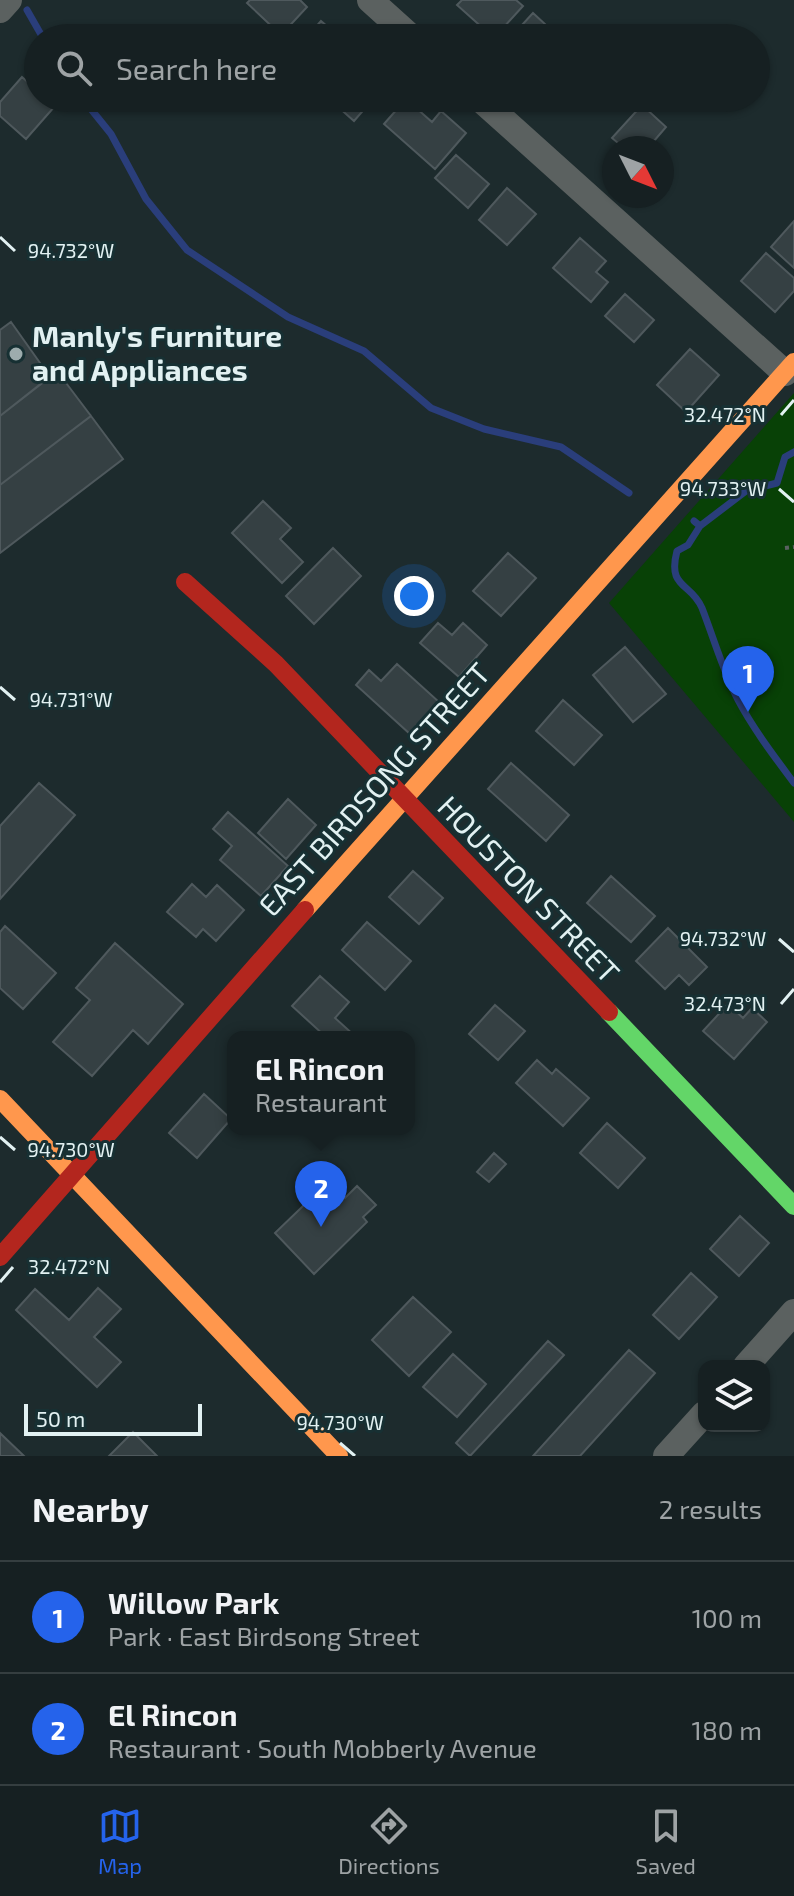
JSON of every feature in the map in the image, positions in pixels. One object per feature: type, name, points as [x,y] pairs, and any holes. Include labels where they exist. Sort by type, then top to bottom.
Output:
[{"type":"street","points":[[0,10],[9,0]]},
{"type":"street","points":[[370,0],[397,24]]},
{"type":"street","points":[[495,112],[789,367]]},
{"type":"street","name":"EAST BIRDSONG STREET","points":[[0,1257],[73,1176],[114,1124],[789,367]]},
{"type":"street","name":"HOUSTON STREET","points":[[185,582],[276,664],[403,802],[794,1206]]},
{"type":"street","points":[[0,1099],[339,1456]]},
{"type":"street","points":[[751,1360],[794,1312]]},
{"type":"street","points":[[666,1456],[698,1421]]},
{"type":"path","points":[[785,548],[794,547]]},
{"type":"green space","points":[[794,393],[794,822],[609,603]]},
{"type":"building","points":[[250,0],[300,0],[307,7],[291,24],[269,24],[247,3]]},
{"type":"building","points":[[462,0],[516,0],[523,6],[507,24],[478,24],[457,5]]},
{"type":"building","points":[[533,13],[545,24],[523,24]]},
{"type":"building","points":[[22,77],[24,112],[50,112],[26,139],[0,116],[0,102]]},
{"type":"building","points":[[344,112],[362,112],[354,121]]},
{"type":"building","points":[[395,112],[421,112],[432,122],[442,112],[466,133],[435,169],[384,124]]},
{"type":"building","points":[[636,112],[650,112],[666,127],[658,136],[614,136]]},
{"type":"building","points":[[456,155],[489,184],[468,208],[435,178]]},
{"type":"building","points":[[507,188],[536,214],[507,245],[479,220]]},
{"type":"building","points":[[794,221],[794,268],[771,247]]},
{"type":"building","points":[[580,238],[606,261],[596,272],[608,282],[591,302],[553,268]]},
{"type":"building","points":[[766,253],[794,278],[794,291],[775,312],[741,281]]},
{"type":"building","points":[[625,294],[654,320],[634,342],[605,316]]},
{"type":"building","name":"Manly's Furniture and Appliances","points":[[11,322],[50,377],[0,416],[0,330]]},
{"type":"building","points":[[690,349],[719,375],[686,412],[657,385]]},
{"type":"building","points":[[57,371],[91,416],[0,485],[0,416]]},
{"type":"building","points":[[91,416],[123,459],[0,553],[0,485]]},
{"type":"building","points":[[263,501],[291,528],[280,539],[303,562],[282,583],[232,533]]},
{"type":"building","points":[[333,548],[361,576],[314,624],[286,596]]},
{"type":"building","points":[[508,553],[536,578],[501,616],[473,591]]},
{"type":"building","points":[[438,623],[452,635],[463,623],[487,645],[459,677],[420,643]]},
{"type":"building","points":[[625,647],[666,694],[633,722],[593,675]]},
{"type":"building","points":[[397,664],[439,702],[410,734],[356,685],[369,670],[381,681]]},
{"type":"building","points":[[563,700],[602,735],[574,765],[536,731]]},
{"type":"building","points":[[511,763],[569,815],[546,841],[488,789]]},
{"type":"building","points":[[39,783],[75,815],[0,899],[0,826]]},
{"type":"building","points":[[288,799],[316,825],[286,859],[258,833]]},
{"type":"building","points":[[228,812],[288,866],[261,896],[220,860],[232,846],[213,829]]},
{"type":"building","points":[[413,871],[443,898],[419,924],[389,897]]},
{"type":"building","points":[[611,876],[655,916],[631,942],[587,903]]},
{"type":"building","points":[[192,884],[206,897],[217,885],[244,910],[216,941],[203,929],[196,937],[167,912]]},
{"type":"building","points":[[367,922],[411,961],[385,990],[342,950]]},
{"type":"building","points":[[5,926],[56,973],[23,1009],[0,988],[0,932]]},
{"type":"building","points":[[668,928],[707,967],[689,985],[679,975],[665,989],[636,961]]},
{"type":"building","points":[[115,943],[183,1004],[148,1044],[133,1030],[92,1076],[53,1042],[90,1000],[76,988]]},
{"type":"building","points":[[320,976],[349,1002],[335,1018],[349,1031],[319,1031],[292,1006]]},
{"type":"building","points":[[728,1004],[743,1018],[752,1008],[767,1022],[734,1059],[703,1031]]},
{"type":"building","points":[[495,1005],[525,1031],[498,1060],[469,1034]]},
{"type":"building","points":[[537,1060],[552,1074],[556,1069],[589,1098],[563,1126],[516,1083]]},
{"type":"building","points":[[204,1094],[227,1115],[227,1124],[197,1158],[169,1133]]},
{"type":"building","points":[[607,1123],[645,1158],[618,1188],[580,1153]]},
{"type":"building","points":[[494,1153],[506,1164],[489,1182],[477,1172]]},
{"type":"building","points":[[329,1181],[345,1198],[357,1186],[376,1205],[363,1217],[367,1222],[314,1274],[275,1233]]},
{"type":"building","points":[[740,1216],[769,1243],[739,1276],[710,1249]]},
{"type":"building","points":[[691,1273],[717,1297],[679,1339],[653,1315]]},
{"type":"building","points":[[98,1288],[121,1309],[94,1337],[121,1362],[97,1387],[16,1310],[35,1289],[69,1320]]},
{"type":"building","points":[[413,1297],[451,1332],[409,1376],[372,1340]]},
{"type":"building","points":[[548,1341],[564,1355],[470,1456],[456,1443]]},
{"type":"building","points":[[629,1350],[655,1373],[580,1456],[533,1456]]},
{"type":"building","points":[[453,1354],[486,1384],[457,1417],[423,1387]]},
{"type":"building","points":[[133,1432],[157,1456],[109,1456]]},
{"type":"building","points":[[0,1433],[24,1456],[0,1456]]},
{"type":"waterway","points":[[27,10],[35,24]]},
{"type":"waterway","points":[[93,112],[111,134],[146,199],[187,250],[288,317],[364,351],[431,408],[484,429],[561,447],[629,493]]},
{"type":"waterway","points":[[694,521],[700,526],[746,491],[777,483],[785,457],[794,452]]},
{"type":"waterway","points":[[700,526],[688,545],[677,551],[675,572],[702,608],[744,711],[794,783]]},
{"type":"traffic: fast","points":[[609,1012],[794,1206]]},
{"type":"traffic: slow","points":[[305,910],[794,362]]},
{"type":"traffic: slow","points":[[0,1099],[339,1456]]},
{"type":"traffic: jam","points":[[185,582],[276,664],[609,1012]]},
{"type":"traffic: jam","points":[[0,1257],[305,910]]},
{"type":"place","name":"Manly's Furniture and Appliances","points":[[16,354]]},
{"type":"place","name":"Willow Park","points":[[748,712]]},
{"type":"place","name":"El Rincon","points":[[321,1227]]}]
